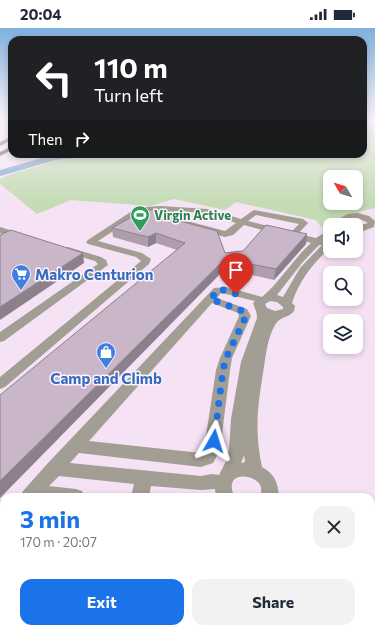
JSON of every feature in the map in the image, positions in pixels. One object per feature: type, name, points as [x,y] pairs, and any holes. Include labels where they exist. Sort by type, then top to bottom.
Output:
[{"type":"street","points":[[0,384],[146,262],[146,259],[139,255],[91,242],[135,213],[145,209],[156,208],[181,213],[208,211],[241,222],[323,242]]},
{"type":"street","points":[[181,213],[186,223],[225,234],[230,233],[254,212],[303,222],[304,223],[293,236]]},
{"type":"street","points":[[344,218],[359,216],[373,217],[372,224],[363,226]]},
{"type":"street","points":[[0,230],[30,239]]},
{"type":"street","points":[[224,487],[237,449],[238,419],[248,362],[266,306],[293,267],[317,241],[323,237]]},
{"type":"street","points":[[0,338],[103,265],[103,262],[98,259],[60,248]]},
{"type":"street","points":[[33,493],[74,446],[119,400],[220,289],[246,297],[266,306],[288,311],[289,306],[287,303],[289,295],[304,272],[323,251]]},
{"type":"street","points":[[74,446],[201,460],[207,458],[212,450],[220,381],[226,358],[246,316],[243,311],[210,299]]},
{"type":"street","points":[[266,306],[280,299],[287,303]]},
{"type":"street","points":[[255,471],[250,447],[250,410],[261,348],[269,325],[266,306]]},
{"type":"street","points":[[54,468],[201,483],[210,489],[224,487]]},
{"type":"street","points":[[224,487],[232,472],[239,469],[255,471],[267,479],[270,486],[270,493]]},
{"type":"street","points":[[141,493],[144,478]]},
{"type":"green space","points":[[367,147],[375,147],[375,208],[362,211],[346,218],[323,218],[322,228],[316,220],[236,202],[225,210],[174,199],[150,206],[71,200],[37,214],[0,184],[0,179],[14,173],[59,160],[72,158],[367,158]]},
{"type":"building","points":[[146,209],[176,215],[176,220],[217,231],[225,253],[243,251],[266,225],[307,234],[276,269],[225,259],[0,481],[0,395],[185,243],[156,233],[148,237],[112,228]]},
{"type":"building","name":"Makro Centurion","points":[[11,230],[83,253],[0,307],[0,235]]},
{"type":"waterway","points":[[0,173],[52,158]]},
{"type":"place","name":"Virgin Active","points":[[140,232]]},
{"type":"place","name":"Makro Centurion","points":[[21,291]]},
{"type":"place","name":"Camp and Climb","points":[[106,369]]},
{"type":"route","points":[[214,441],[220,381],[226,358],[246,316],[243,311],[210,299],[220,289],[236,294]]}]
